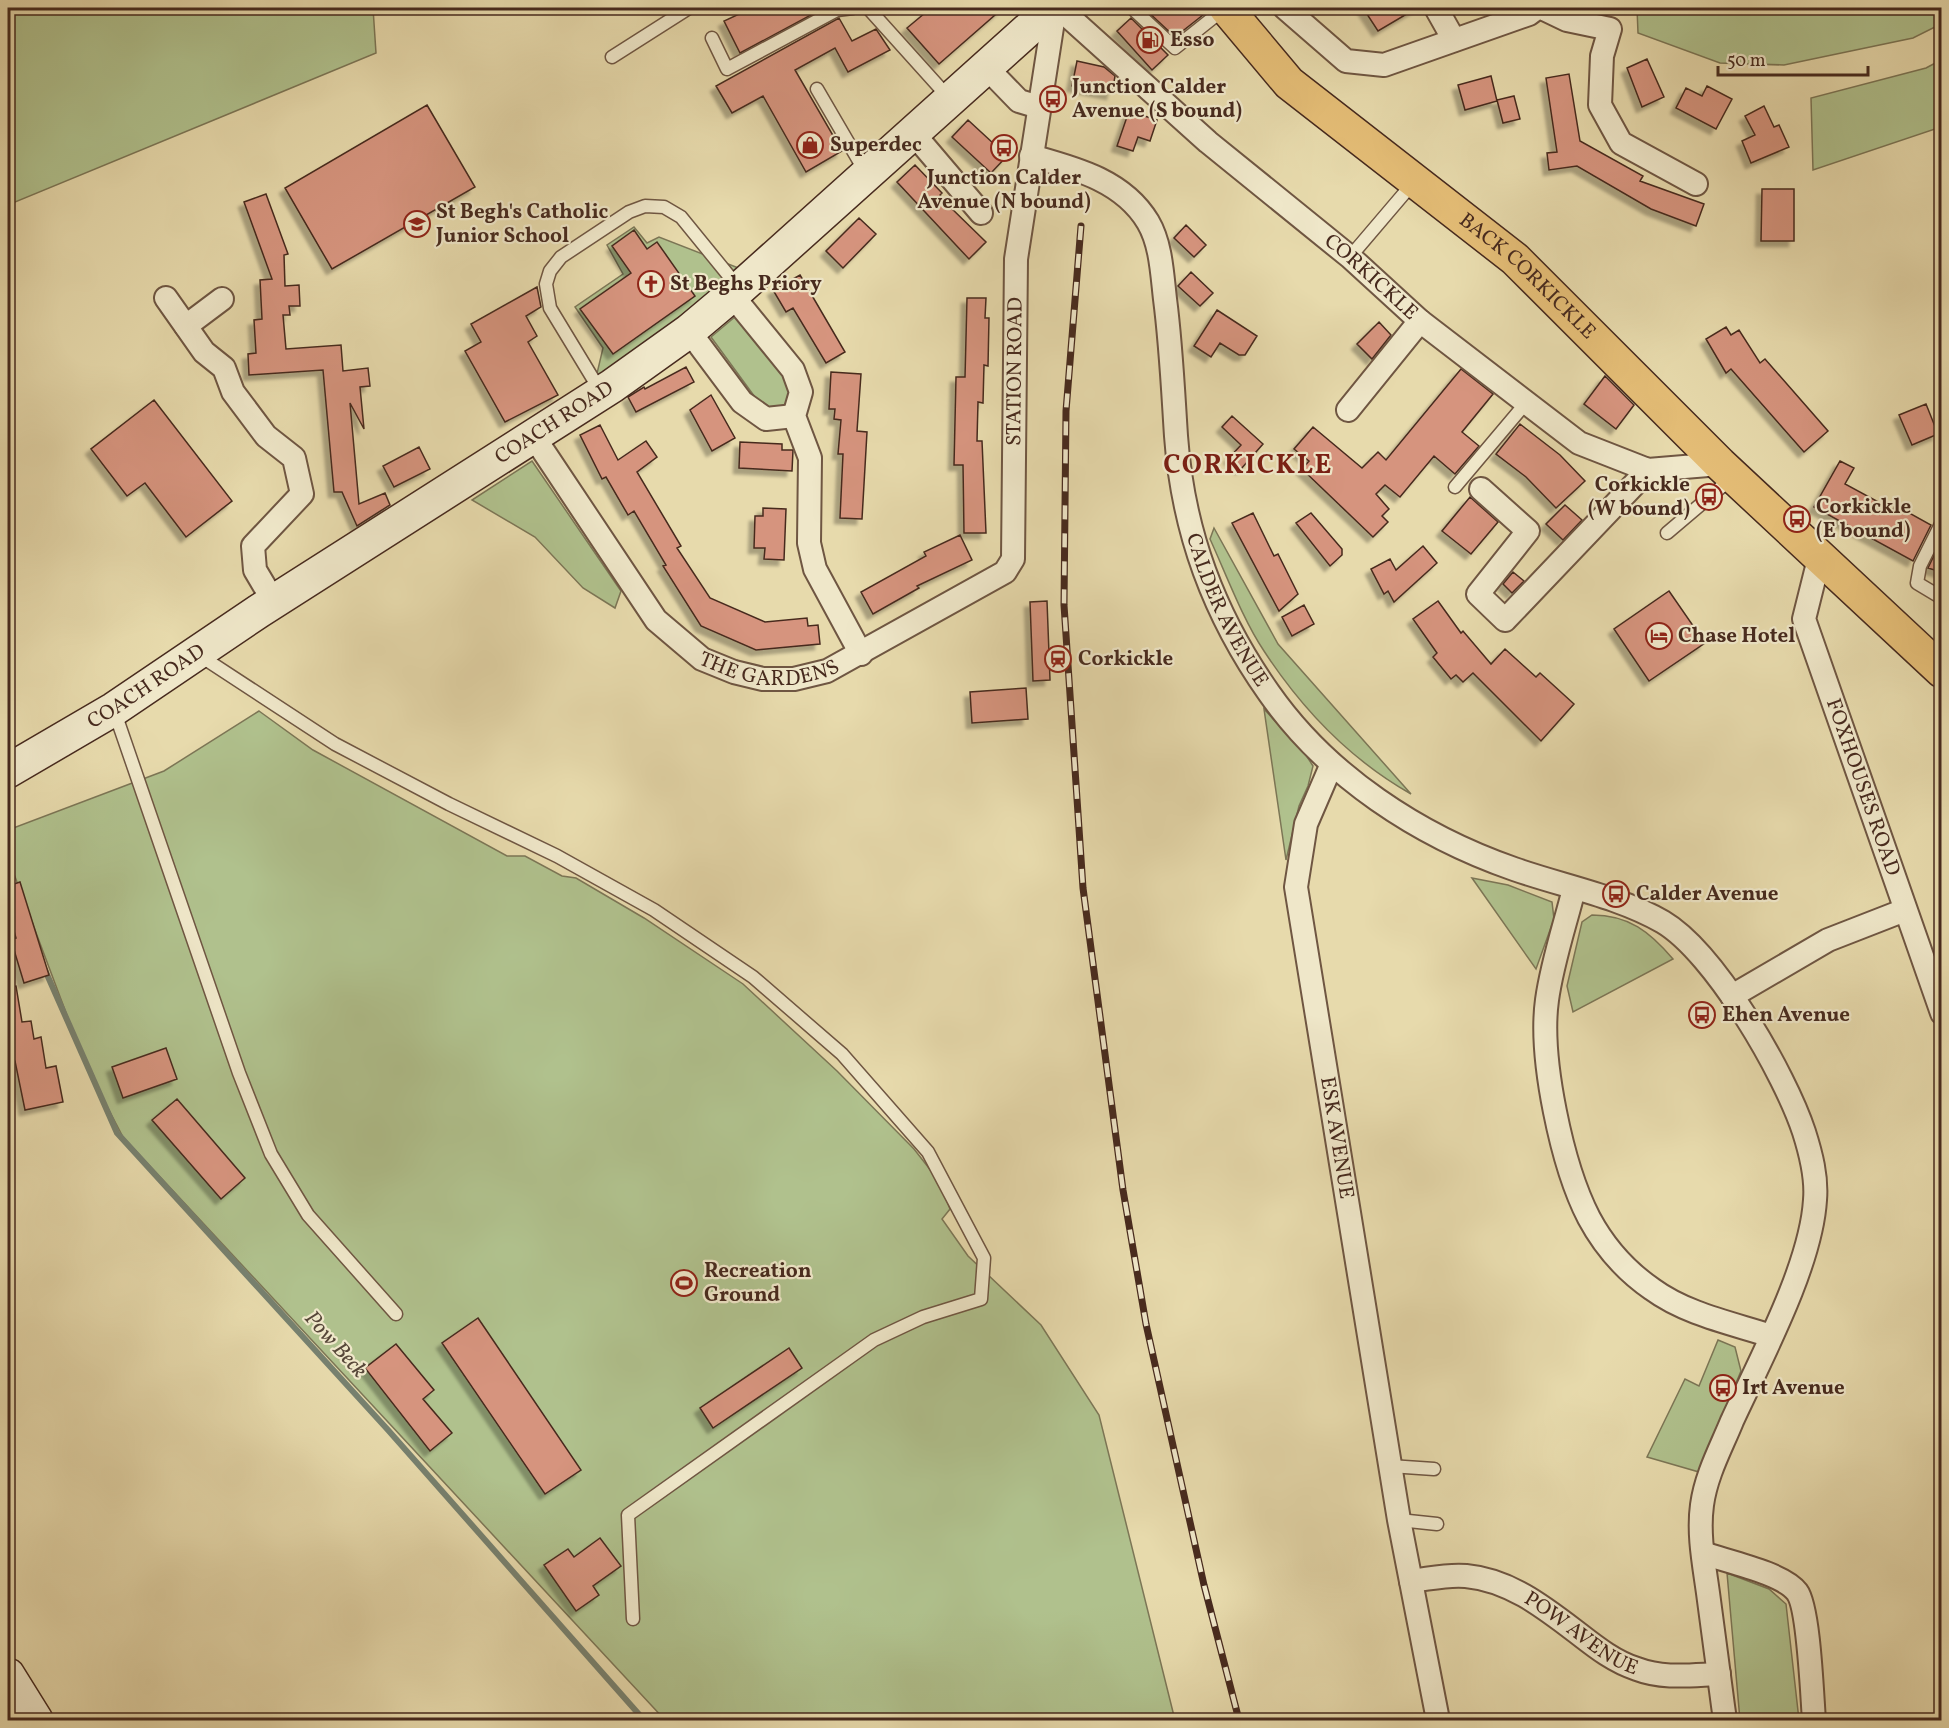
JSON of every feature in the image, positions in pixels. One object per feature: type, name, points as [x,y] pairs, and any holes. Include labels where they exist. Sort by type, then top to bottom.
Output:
[{"type":"main road","name":"BACK CORKICKLE","points":[[1226,8],[1289,83],[1515,259],[1819,559],[1941,671]]},
{"type":"street","name":"COACH ROAD","points":[[8,771],[114,709],[274,602],[601,393],[689,331],[736,292],[950,99],[1055,8]]},
{"type":"street","name":"STATION ROAD","points":[[861,654],[1005,572],[1013,559],[1015,269],[1055,8]]},
{"type":"street","name":"CORKICKLE","points":[[1055,8],[1208,142],[1350,257],[1420,321],[1525,404],[1579,443],[1648,470],[1727,470]]},
{"type":"street","points":[[1285,8],[1346,61],[1384,65],[1529,14],[1537,8]]},
{"type":"street","points":[[1436,8],[1454,40]]},
{"type":"street","points":[[1542,8],[1567,20],[1610,29],[1602,56],[1600,105],[1621,142],[1696,184]]},
{"type":"street","points":[[986,67],[1019,101],[1039,107]]},
{"type":"street","points":[[913,133],[981,213]]},
{"type":"street","name":"CALDER AVENUE","points":[[1031,156],[1108,182],[1147,220],[1156,242],[1163,279],[1173,361],[1177,440],[1188,515],[1202,565],[1220,613],[1242,652],[1279,706],[1331,766],[1367,792],[1458,845],[1509,868],[1629,907],[1661,921],[1690,941],[1732,996],[1791,1100],[1814,1164],[1816,1199],[1810,1230],[1801,1261],[1771,1336],[1709,1475],[1702,1504],[1703,1553],[1725,1720]]},
{"type":"street","points":[[689,331],[742,402],[765,419],[794,416],[801,392],[793,370],[736,292]]},
{"type":"street","points":[[166,298],[204,352],[224,368],[233,392],[266,436],[294,458],[302,494],[253,546],[255,570],[274,602]]},
{"type":"street","points":[[186,326],[222,299]]},
{"type":"street","points":[[1348,410],[1420,321]]},
{"type":"street","name":"THE GARDENS","points":[[534,437],[648,610],[674,637],[702,660],[734,672],[763,679],[794,679],[827,671],[861,654],[815,569],[809,543],[810,458],[794,416]]},
{"type":"street","points":[[1481,489],[1528,531],[1478,594],[1505,620],[1648,470]]},
{"type":"street","name":"FOXHOUSES ROAD","points":[[1819,559],[1804,619],[1941,1013]]},
{"type":"street","name":"ESK AVENUE","points":[[1331,766],[1306,824],[1296,887],[1390,1466],[1411,1581]]},
{"type":"street","points":[[1574,889],[1547,1000],[1546,1043],[1550,1081],[1560,1125],[1572,1173],[1589,1218],[1618,1261],[1652,1290],[1687,1308],[1771,1336]]},
{"type":"street","points":[[1732,996],[1828,940],[1905,910]]},
{"type":"street","points":[[1703,1553],[1782,1580],[1797,1592],[1803,1610],[1814,1720]]},
{"type":"street","name":"POW AVENUE","points":[[1411,1581],[1467,1576],[1516,1590],[1546,1609],[1616,1661],[1660,1676],[1719,1674]]},
{"type":"street","points":[[1411,1581],[1438,1720]]},
{"type":"street","points":[[8,1675],[36,1720]]},
{"type":"lane","points":[[612,57],[689,8]]},
{"type":"lane","points":[[712,38],[727,69],[837,10],[853,8]]},
{"type":"lane","points":[[868,8],[950,99]]},
{"type":"lane","points":[[1132,8],[1175,48],[1226,8]]},
{"type":"lane","points":[[817,89],[867,174]]},
{"type":"lane","points":[[1350,257],[1416,180]]},
{"type":"lane","points":[[601,393],[549,308],[546,284],[549,271],[561,257],[629,212],[645,206],[664,207],[681,218],[736,292]]},
{"type":"lane","points":[[1455,487],[1525,404]]},
{"type":"lane","points":[[1667,533],[1727,470]]},
{"type":"lane","points":[[1941,522],[1920,566],[1917,583],[1941,598]]},
{"type":"lane","points":[[198,654],[335,744],[449,804],[557,856],[645,905],[753,977],[842,1054],[928,1152],[984,1258],[981,1299],[923,1317],[874,1340],[628,1515],[633,1619]]},
{"type":"lane","points":[[114,709],[239,1073],[271,1154],[308,1215],[396,1314]]},
{"type":"lane","points":[[1390,1466],[1434,1469]]},
{"type":"lane","points":[[1399,1518],[1437,1524]]},
{"type":"green space","points":[[8,8],[373,8],[376,53],[8,205]]},
{"type":"green space","points":[[1637,8],[1941,8],[1941,24],[1913,38],[1784,65],[1720,63],[1638,33]]},
{"type":"green space","points":[[1941,60],[1941,127],[1813,170],[1811,98],[1926,68]]},
{"type":"green space","name":"St Beghs Priory","points":[[634,227],[647,243],[659,237],[741,269],[595,382],[603,348],[575,307],[623,274],[607,245]]},
{"type":"green space","points":[[736,316],[790,384],[787,410],[774,412],[760,404],[711,337]]},
{"type":"green space","points":[[532,461],[621,591],[615,608],[583,588],[535,537],[472,500]]},
{"type":"green space","points":[[1214,528],[1278,644],[1411,794],[1368,765],[1329,732],[1279,672],[1256,639],[1235,596],[1210,539]]},
{"type":"green space","points":[[1264,709],[1306,755],[1313,766],[1308,786],[1299,806],[1286,860]]},
{"type":"green space","points":[[259,711],[313,750],[507,856],[525,856],[562,876],[576,878],[644,918],[743,984],[837,1071],[914,1149],[939,1181],[950,1209],[942,1219],[968,1256],[1041,1325],[1099,1415],[1175,1720],[665,1720],[123,1137],[86,1066],[8,858],[8,830],[164,771]]},
{"type":"green space","points":[[1472,878],[1508,885],[1552,902],[1554,919],[1536,969]]},
{"type":"green space","points":[[1592,915],[1617,918],[1638,927],[1656,941],[1673,959],[1573,1012],[1567,986],[1582,922]]},
{"type":"green space","points":[[1718,1340],[1735,1347],[1741,1371],[1699,1472],[1647,1457],[1685,1379],[1699,1386]]},
{"type":"green space","points":[[1727,1573],[1769,1589],[1786,1604],[1799,1720],[1740,1720]]},
{"type":"building","points":[[752,8],[824,8],[740,53],[724,21]]},
{"type":"building","points":[[931,8],[1003,8],[939,64],[907,28]]},
{"type":"building","points":[[1144,8],[1208,8],[1208,11],[1175,37]]},
{"type":"building","points":[[1363,8],[1417,8],[1378,31]]},
{"type":"building","points":[[839,18],[852,41],[876,29],[890,50],[848,72],[835,48],[795,70],[842,151],[806,172],[763,96],[732,113],[716,86]]},
{"type":"building","points":[[1131,18],[1168,55],[1152,70],[1117,31]]},
{"type":"building","points":[[1647,59],[1664,97],[1642,107],[1627,68]]},
{"type":"building","points":[[1077,61],[1104,67],[1115,76],[1112,94],[1072,86]]},
{"type":"building","points":[[1569,74],[1580,141],[1643,176],[1640,181],[1704,204],[1696,226],[1651,209],[1577,166],[1549,170],[1547,153],[1557,152],[1546,78]]},
{"type":"building","points":[[1491,76],[1497,101],[1465,110],[1458,85]]},
{"type":"building","points":[[1707,86],[1732,99],[1716,129],[1676,108],[1686,88],[1702,96]]},
{"type":"building","points":[[1514,96],[1520,119],[1503,123],[1497,100]]},
{"type":"building","points":[[427,105],[475,187],[332,269],[285,188]]},
{"type":"building","points":[[1764,106],[1774,127],[1779,125],[1789,147],[1751,163],[1742,141],[1755,135],[1745,116]]},
{"type":"building","points":[[1129,111],[1157,120],[1150,141],[1138,137],[1133,151],[1117,146]]},
{"type":"building","points":[[968,120],[1007,156],[991,173],[952,137]]},
{"type":"building","points":[[915,165],[942,193],[940,195],[946,203],[986,242],[969,259],[897,182]]},
{"type":"building","points":[[1762,189],[1794,189],[1794,241],[1761,241]]},
{"type":"building","points":[[266,194],[288,254],[284,255],[285,286],[299,285],[300,306],[289,306],[290,315],[283,315],[286,349],[341,345],[343,371],[368,368],[370,386],[360,387],[364,429],[350,403],[359,504],[385,493],[390,505],[357,526],[342,492],[334,492],[323,370],[249,375],[248,354],[256,353],[254,320],[262,319],[260,280],[272,279],[244,202]]},
{"type":"building","points":[[859,218],[876,234],[843,268],[826,251]]},
{"type":"building","points":[[1186,225],[1206,245],[1194,257],[1174,238]]},
{"type":"building","name":"St Beghs Priory","points":[[634,230],[647,249],[657,242],[695,296],[613,354],[580,309],[631,273],[612,246]]},
{"type":"building","points":[[1191,272],[1213,293],[1200,306],[1178,286]]},
{"type":"building","points":[[800,275],[845,352],[826,363],[793,308],[786,312],[773,290]]},
{"type":"building","points":[[537,287],[541,307],[526,316],[537,336],[528,342],[558,395],[505,422],[465,351],[481,342],[471,324]]},
{"type":"building","points":[[967,298],[986,298],[985,318],[989,318],[988,366],[984,365],[983,403],[978,402],[977,441],[982,441],[986,533],[964,533],[963,465],[954,465],[956,377],[965,377]]},
{"type":"building","points":[[1217,310],[1257,336],[1245,355],[1239,355],[1220,343],[1211,357],[1194,346]]},
{"type":"building","points":[[1379,322],[1391,335],[1372,359],[1357,344]]},
{"type":"building","points":[[1726,327],[1731,335],[1739,330],[1760,363],[1765,359],[1828,431],[1804,452],[1731,369],[1726,373],[1706,339]]},
{"type":"building","points":[[686,367],[694,382],[636,412],[628,397]]},
{"type":"building","points":[[1461,369],[1493,394],[1462,432],[1479,446],[1455,474],[1434,456],[1400,497],[1385,485],[1376,494],[1389,509],[1382,516],[1388,522],[1373,537],[1302,469],[1309,461],[1294,449],[1313,427],[1362,468],[1378,452],[1386,460]]},
{"type":"building","points":[[831,372],[861,374],[857,431],[867,432],[862,519],[840,518],[843,454],[838,454],[841,420],[834,419],[835,409],[829,409]]},
{"type":"building","points":[[1605,376],[1634,405],[1616,429],[1584,404]]},
{"type":"building","points":[[711,395],[735,438],[712,451],[690,410]]},
{"type":"building","points":[[154,400],[232,501],[186,537],[145,483],[127,496],[91,449]]},
{"type":"building","points":[[1926,404],[1938,434],[1912,445],[1899,415]]},
{"type":"building","points":[[1232,416],[1263,444],[1241,469],[1229,458],[1241,445],[1222,427]]},
{"type":"building","points":[[1520,424],[1560,455],[1585,481],[1556,508],[1526,477],[1496,454]]},
{"type":"building","points":[[600,425],[618,460],[646,441],[657,457],[637,472],[681,546],[677,548],[710,598],[765,622],[807,618],[808,626],[818,625],[820,644],[756,650],[701,626],[663,566],[666,565],[634,511],[628,515],[606,477],[602,479],[580,435]]},
{"type":"building","points":[[740,442],[782,444],[782,450],[793,450],[792,471],[739,468]]},
{"type":"building","points":[[419,447],[430,469],[394,487],[383,466]]},
{"type":"building","points":[[1840,461],[1854,468],[1845,484],[1893,510],[1895,505],[1931,525],[1913,561],[1814,507]]},
{"type":"building","points":[[1470,497],[1498,522],[1471,554],[1442,531]]},
{"type":"building","points":[[1565,505],[1582,520],[1563,540],[1546,524]]},
{"type":"building","points":[[763,508],[786,509],[784,560],[764,559],[765,548],[754,548],[755,516],[763,516]]},
{"type":"building","points":[[1253,513],[1274,556],[1278,554],[1298,594],[1279,611],[1232,523]]},
{"type":"building","points":[[1311,513],[1342,549],[1342,555],[1330,566],[1296,523]]},
{"type":"building","points":[[960,535],[972,560],[917,586],[919,588],[873,614],[861,592],[926,556],[924,552]]},
{"type":"building","points":[[1941,541],[1941,572],[1928,568]]},
{"type":"building","points":[[1423,546],[1437,563],[1394,602],[1388,591],[1384,594],[1371,569],[1390,559],[1396,570]]},
{"type":"building","points":[[1513,572],[1524,581],[1512,593],[1503,584]]},
{"type":"building","name":"Chase Hotel","points":[[1669,591],[1705,643],[1649,681],[1614,629]]},
{"type":"building","points":[[1047,601],[1050,680],[1033,681],[1030,602]]},
{"type":"building","points":[[1438,601],[1461,633],[1463,631],[1491,664],[1505,649],[1536,677],[1540,673],[1574,704],[1541,741],[1473,673],[1463,682],[1456,675],[1451,679],[1433,657],[1437,653],[1413,619]]},
{"type":"building","points":[[1304,605],[1314,624],[1292,636],[1282,617]]},
{"type":"building","points":[[1026,688],[1028,719],[972,723],[970,692]]},
{"type":"building","points":[[20,882],[49,975],[24,983],[11,940],[16,938],[8,910],[8,886]]},
{"type":"building","points":[[16,986],[22,1022],[31,1021],[34,1039],[41,1037],[46,1068],[56,1066],[63,1102],[25,1110],[15,1061],[8,1062],[8,1045],[10,1044],[8,987]]},
{"type":"building","points":[[166,1048],[177,1079],[123,1098],[112,1067]]},
{"type":"building","points":[[177,1099],[245,1178],[221,1199],[152,1120]]},
{"type":"building","points":[[478,1318],[581,1470],[545,1494],[442,1343]]},
{"type":"building","points":[[396,1344],[434,1390],[423,1399],[452,1433],[430,1451],[365,1368]]},
{"type":"building","points":[[789,1348],[802,1368],[713,1428],[700,1408]]},
{"type":"building","points":[[600,1538],[621,1566],[593,1586],[599,1595],[576,1611],[544,1565],[568,1549],[574,1557]]},
{"type":"waterway","name":"Pow Beck","points":[[45,970],[117,1133],[388,1430],[644,1720]]},
{"type":"railway","points":[[1081,226],[1066,411],[1064,605],[1083,888],[1123,1190],[1146,1324],[1204,1585],[1239,1720]]},
{"type":"place","name":"Esso","points":[[1150,40]]},
{"type":"place","name":"Junction Calder Avenue (S bound)","points":[[1053,99]]},
{"type":"place","name":"Superdec","points":[[810,145]]},
{"type":"place","name":"Junction Calder Avenue (N bound)","points":[[1004,148]]},
{"type":"place","name":"St Begh's Catholic Junior School","points":[[417,224]]},
{"type":"place","name":"St Beghs Priory","points":[[651,284]]},
{"type":"place","name":"Corkickle (W bound)","points":[[1709,497]]},
{"type":"place","name":"Corkickle (E bound)","points":[[1797,519]]},
{"type":"place","name":"Chase Hotel","points":[[1659,636]]},
{"type":"place","name":"Corkickle","points":[[1058,659]]},
{"type":"place","name":"Calder Avenue","points":[[1616,894]]},
{"type":"place","name":"Ehen Avenue","points":[[1702,1015]]},
{"type":"place","name":"Recreation Ground","points":[[684,1283]]},
{"type":"place","name":"Irt Avenue","points":[[1723,1388]]},
{"type":"district","name":"CORKICKLE","points":[[1248,466]]}]
